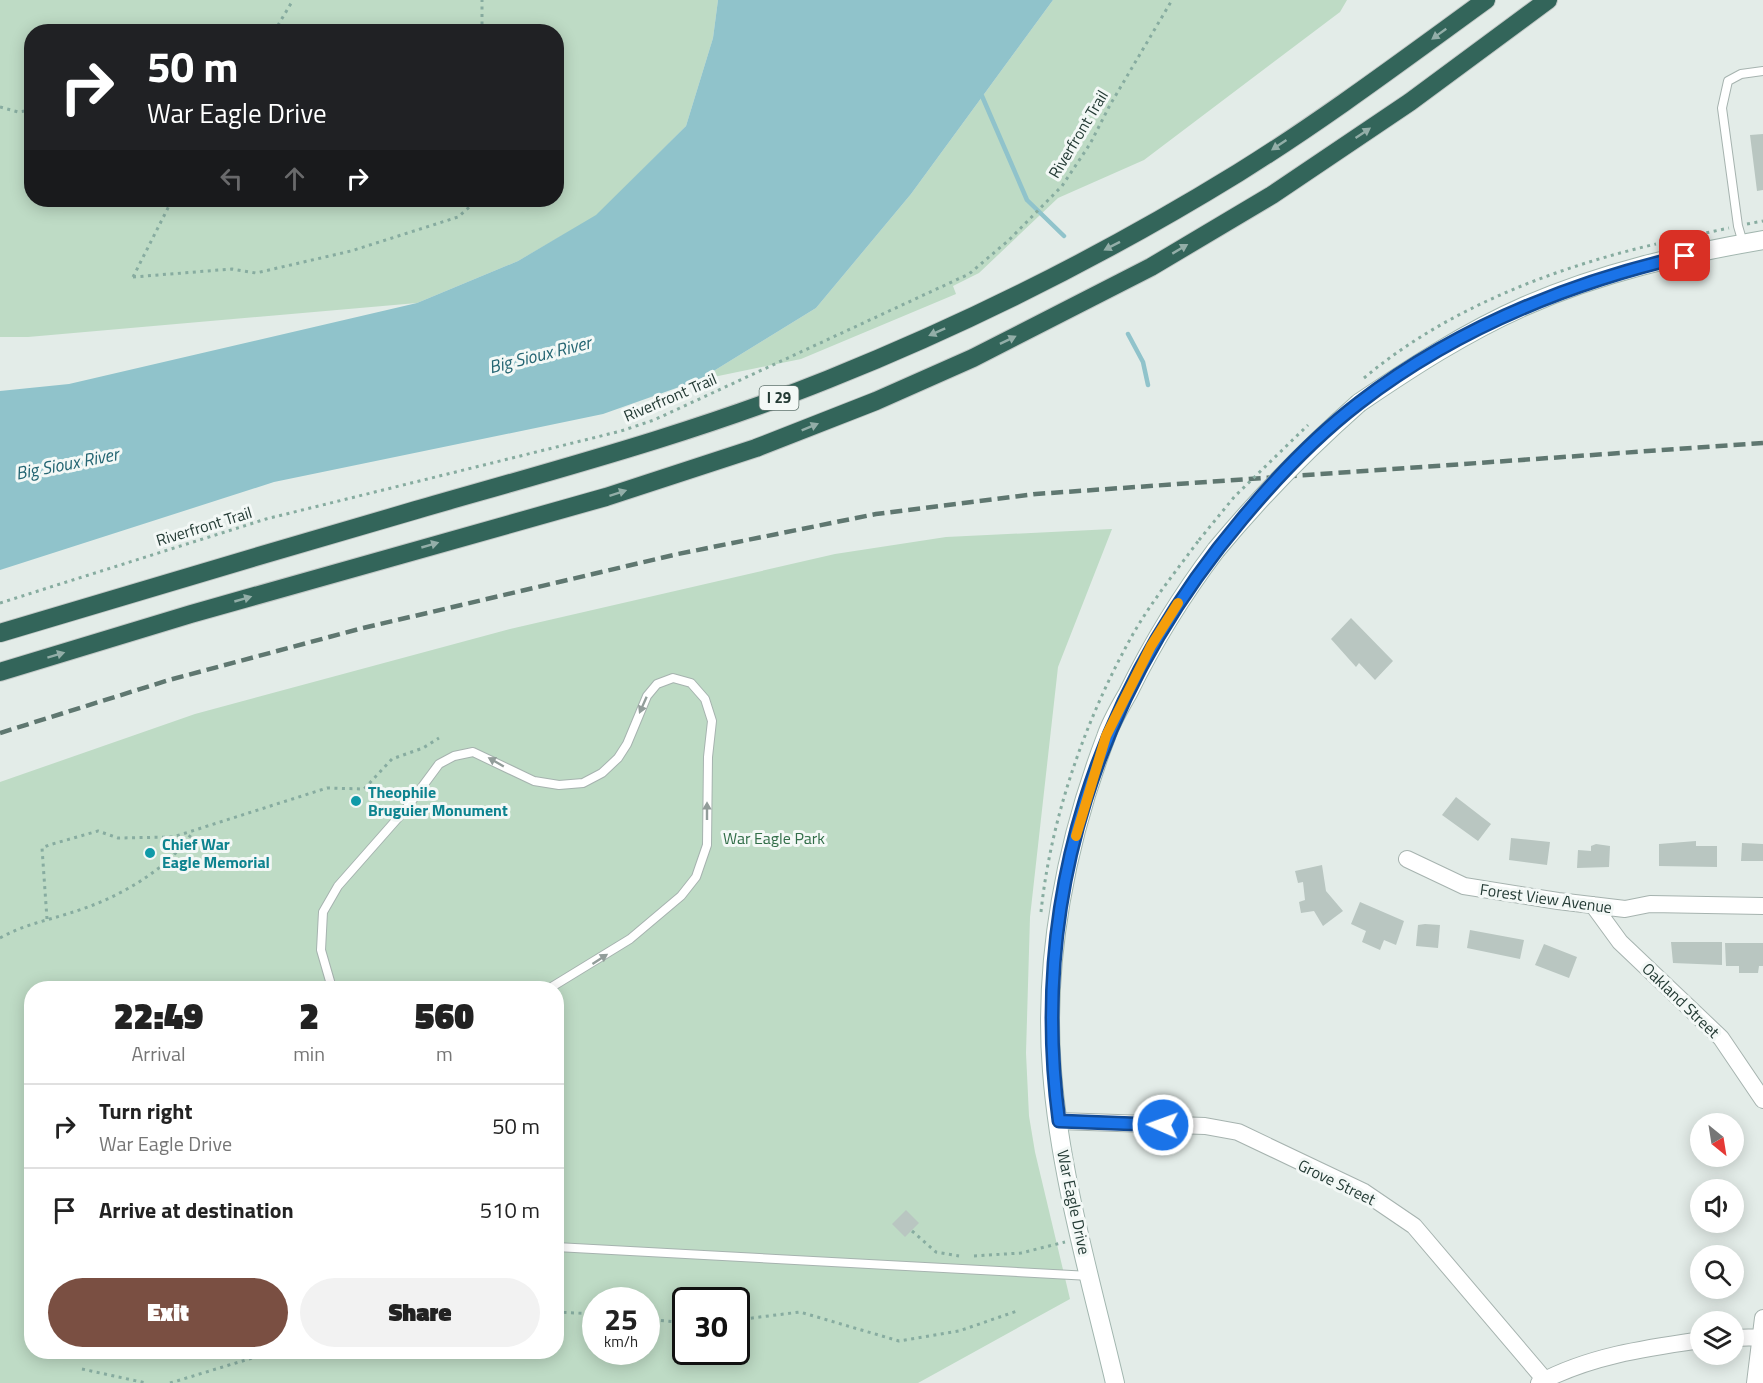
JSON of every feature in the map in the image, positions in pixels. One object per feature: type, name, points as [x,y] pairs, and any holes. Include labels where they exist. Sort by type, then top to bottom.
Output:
[{"type":"highway","name":"I 29","points":[[0,633],[416,510],[602,459],[744,411],[914,343],[990,309],[1120,242],[1241,171],[1486,0]]},
{"type":"highway","name":"I 29","points":[[0,672],[191,614],[606,497],[756,448],[876,401],[973,358],[1151,267],[1272,195],[1410,102],[1548,1]]},
{"type":"main road","name":"War Eagle Drive","points":[[1115,1383],[1090,1276],[1059,1121],[1052,1071],[1052,983],[1063,883],[1084,803],[1106,736],[1151,646],[1187,588],[1261,496],[1359,403],[1446,347],[1524,306],[1604,277],[1763,240]]},
{"type":"street","name":"Forest View Avenue","points":[[1407,859],[1464,886],[1593,905],[1625,909],[1650,904],[1763,906]]},
{"type":"street","name":"Oakland Street","points":[[1593,905],[1620,942],[1721,1038],[1763,1100]]},
{"type":"street","name":"Grove Street","points":[[1059,1121],[1205,1126],[1238,1132],[1364,1192],[1414,1226],[1542,1381]]},
{"type":"street","points":[[1755,1383],[1763,1318]]},
{"type":"street","points":[[1744,1338],[1762,1337]]},
{"type":"street","points":[[1542,1381],[1563,1370],[1641,1348],[1690,1341]]},
{"type":"lane","points":[[1743,243],[1738,226],[1722,108],[1728,81],[1741,75],[1763,71]]},
{"type":"lane","points":[[330,981],[321,950],[323,912],[338,886],[405,810],[439,764],[454,756],[473,752],[534,781],[558,785],[583,783],[602,773],[618,758],[647,696],[657,684],[673,678],[691,683],[705,699],[712,721],[708,757],[707,844],[696,877],[681,897],[630,939],[561,981]]},
{"type":"lane","points":[[564,1246],[1090,1276]]},
{"type":"path","points":[[279,24],[293,0]]},
{"type":"path","points":[[482,0],[482,24]]},
{"type":"path","name":"Riverfront Trail","points":[[0,603],[266,519],[611,434],[654,420],[969,274],[1009,240],[1062,186],[1090,144],[1110,105],[1172,0]]},
{"type":"path","points":[[0,107],[18,112],[24,111]]},
{"type":"path","points":[[168,207],[133,278],[232,269],[256,273],[341,253],[458,217],[470,207]]},
{"type":"path","points":[[47,919],[42,848],[98,831],[118,838],[173,837],[327,788],[364,789],[392,759],[423,748],[439,738]]},
{"type":"path","points":[[0,938],[47,919],[97,904],[149,874],[187,840],[193,831]]},
{"type":"path","points":[[912,1231],[936,1252],[984,1257],[1021,1252],[1082,1238]]},
{"type":"path","points":[[750,1318],[800,1312],[900,1341],[959,1331],[1017,1311]]},
{"type":"path","points":[[564,1312],[582,1313]]},
{"type":"path","points":[[170,1383],[249,1359]]},
{"type":"path","points":[[82,1369],[146,1383]]},
{"type":"green space","points":[[0,0],[718,0],[713,38],[686,126],[596,216],[518,261],[417,303],[28,337],[0,337]]},
{"type":"green space","points":[[1053,0],[1347,0],[1340,12],[1144,160],[1058,198],[979,273],[953,286],[956,294],[801,359],[699,380],[816,308],[911,194]]},
{"type":"green space","name":"War Eagle Park","points":[[1112,529],[1058,667],[1030,917],[1026,1053],[1029,1116],[1035,1152],[1070,1299],[918,1383],[0,1383],[0,782],[195,714],[510,629],[835,554],[946,537]]},
{"type":"water","name":"Big Sioux River","points":[[718,0],[1053,0],[911,194],[816,308],[699,380],[603,414],[274,482],[0,570],[0,391],[69,384],[417,303],[518,261],[596,215],[686,126],[713,38]]},
{"type":"building","points":[[1763,134],[1763,190],[1757,191],[1750,135]]},
{"type":"building","points":[[1351,618],[1393,661],[1375,680],[1359,663],[1356,667],[1331,639]]},
{"type":"building","points":[[1456,797],[1491,824],[1478,841],[1442,815]]},
{"type":"building","points":[[1511,838],[1550,842],[1547,865],[1509,860]]},
{"type":"building","points":[[1696,841],[1696,846],[1717,846],[1717,867],[1659,866],[1659,844]]},
{"type":"building","points":[[1742,843],[1763,844],[1763,861],[1741,861]]},
{"type":"building","points":[[1596,844],[1610,846],[1609,867],[1577,868],[1578,850],[1591,851],[1591,846]]},
{"type":"building","points":[[1322,865],[1326,891],[1343,911],[1323,926],[1314,911],[1301,913],[1299,902],[1305,900],[1303,882],[1298,883],[1295,871]]},
{"type":"building","points":[[1360,902],[1404,921],[1396,945],[1384,940],[1380,950],[1362,942],[1366,931],[1351,924]]},
{"type":"building","points":[[1418,925],[1440,925],[1438,948],[1416,946]]},
{"type":"building","points":[[1470,930],[1524,940],[1520,959],[1467,948]]},
{"type":"building","points":[[1671,942],[1722,942],[1722,965],[1673,963]]},
{"type":"building","points":[[1725,943],[1763,943],[1763,966],[1759,966],[1758,973],[1739,973],[1739,966],[1726,966]]},
{"type":"building","points":[[1544,944],[1577,957],[1569,978],[1535,965]]},
{"type":"building","points":[[906,1210],[919,1223],[905,1237],[892,1224]]},
{"type":"waterway","points":[[982,96],[1027,200],[1064,236]]},
{"type":"waterway","points":[[1128,334],[1143,362],[1148,385]]},
{"type":"railway","points":[[0,733],[169,680],[359,629],[678,554],[876,514],[1036,494],[1763,443]]},
{"type":"slow traffic","points":[[1076,836],[1084,803],[1106,736],[1151,646],[1178,603]]},
{"type":"place","name":"Theophile Bruguier Monument","points":[[356,801]]},
{"type":"place","name":"Chief War Eagle Memorial","points":[[150,853]]},
{"type":"route","points":[[1163,1125],[1059,1121],[1052,1071],[1052,983],[1063,883],[1084,803],[1106,736],[1151,646],[1187,588],[1261,496],[1309,447],[1359,403],[1446,347],[1524,306],[1604,277],[1685,256]]}]
